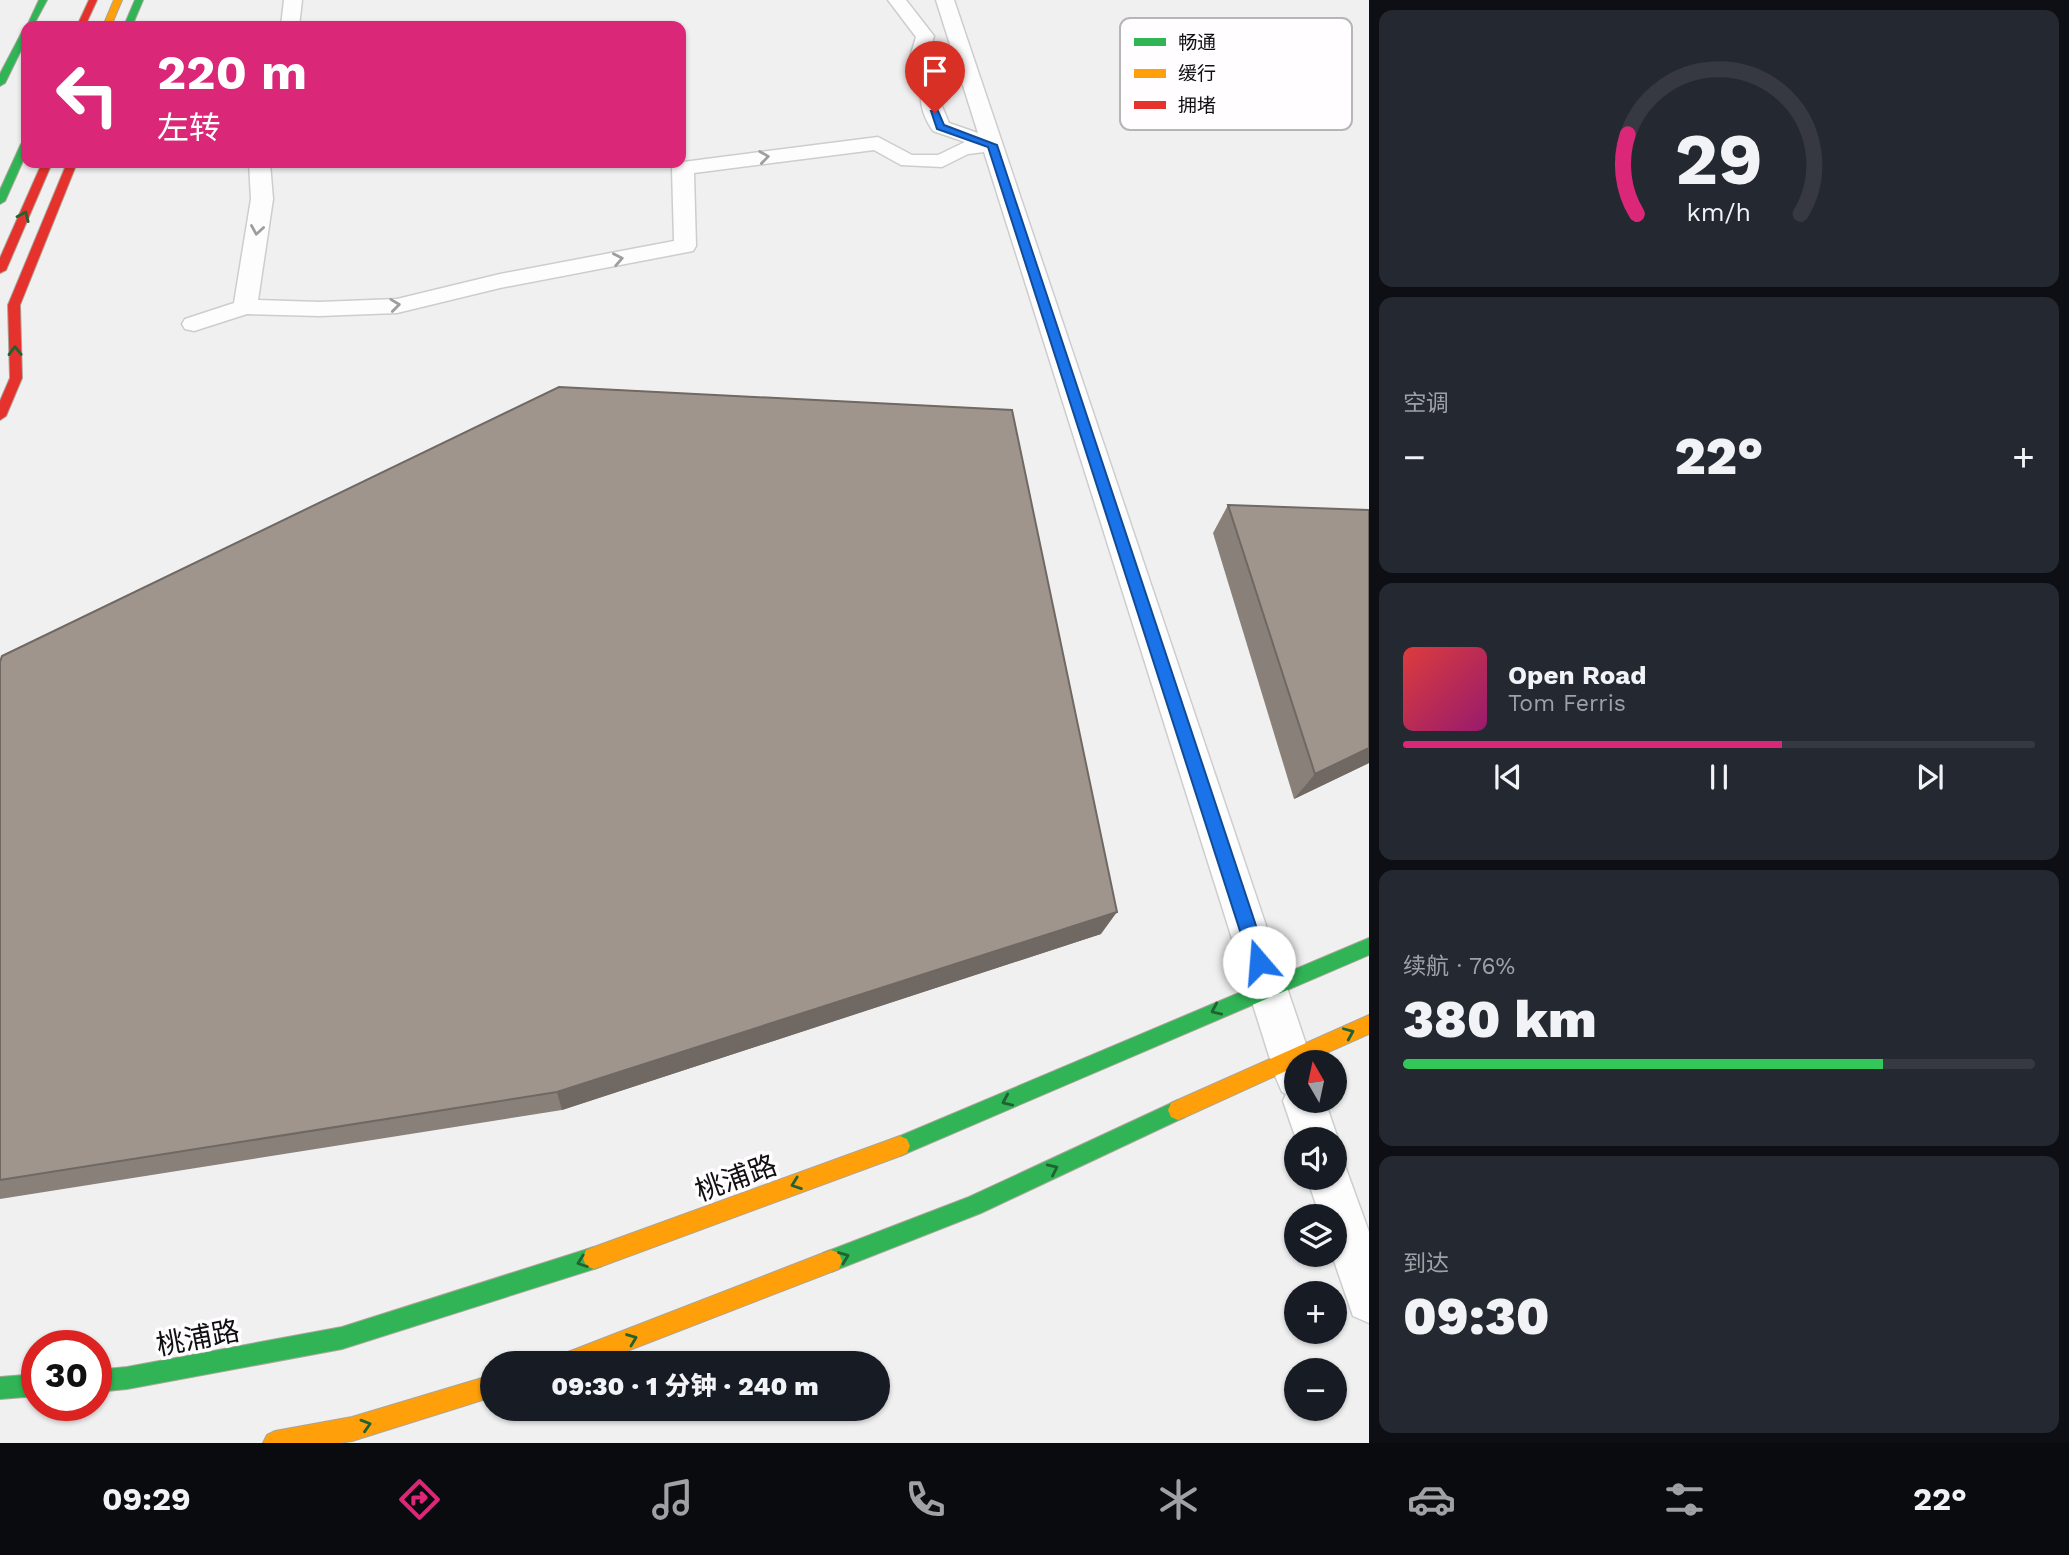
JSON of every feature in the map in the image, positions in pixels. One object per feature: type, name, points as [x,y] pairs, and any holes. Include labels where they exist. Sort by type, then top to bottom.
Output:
[{"type":"main road","points":[[32,21],[43,0]]},
{"type":"main road","points":[[83,21],[93,0]]},
{"type":"main road","points":[[109,21],[118,0]]},
{"type":"main road","points":[[130,21],[139,0]]},
{"type":"main road","points":[[0,83],[21,42]]},
{"type":"main road","points":[[0,201],[21,155]]},
{"type":"main road","points":[[0,270],[45,168]]},
{"type":"main road","points":[[0,337],[70,168]]},
{"type":"main road","points":[[0,416],[16,378],[14,305]]},
{"type":"main road","name":"桃浦路","points":[[112,1379],[342,1338],[562,1270],[930,1135],[1369,946]]},
{"type":"main road","points":[[1324,1050],[1369,1024]]},
{"type":"main road","points":[[599,1351],[974,1206],[1284,1072]]},
{"type":"main road","points":[[0,1388],[21,1386]]},
{"type":"main road","points":[[275,1443],[352,1429],[480,1390]]},
{"type":"street","points":[[291,21],[293,0]]},
{"type":"street","points":[[897,0],[925,36],[919,57],[932,76],[929,99],[940,127],[992,145]]},
{"type":"street","points":[[945,0],[1287,1050]]},
{"type":"street","points":[[686,168],[878,143],[908,161],[942,161],[963,149],[992,145]]},
{"type":"street","points":[[245,307],[262,199],[259,168]]},
{"type":"street","points":[[194,324],[245,307],[319,309],[397,306],[500,281],[685,246],[683,168]]},
{"type":"street","points":[[1333,1190],[1369,1300]]},
{"type":"building","points":[[559,387],[1012,410],[1117,912],[557,1092],[0,1180],[2,656]]},
{"type":"building","points":[[1228,505],[1369,510],[1369,748],[1315,774]]},
{"type":"traffic: fast","points":[[32,21],[43,0]]},
{"type":"traffic: fast","points":[[130,21],[139,0]]},
{"type":"traffic: fast","points":[[0,83],[21,42]]},
{"type":"traffic: fast","points":[[0,201],[21,155]]},
{"type":"traffic: fast","points":[[900,1146],[1369,946]]},
{"type":"traffic: fast","points":[[831,1261],[974,1206],[1178,1110]]},
{"type":"traffic: fast","points":[[112,1379],[342,1338],[594,1258]]},
{"type":"traffic: fast","points":[[0,1388],[21,1386]]},
{"type":"traffic: slow","points":[[109,21],[118,0]]},
{"type":"traffic: slow","points":[[1178,1110],[1369,1024]]},
{"type":"traffic: slow","points":[[594,1258],[900,1146]]},
{"type":"traffic: slow","points":[[599,1351],[831,1261]]},
{"type":"traffic: slow","points":[[275,1443],[352,1429],[480,1390]]},
{"type":"traffic: jam","points":[[83,21],[93,0]]},
{"type":"traffic: jam","points":[[0,270],[45,168]]},
{"type":"traffic: jam","points":[[0,416],[16,378],[14,305],[70,168]]},
{"type":"route","points":[[935,113],[940,127],[992,145],[1259,962]]}]
